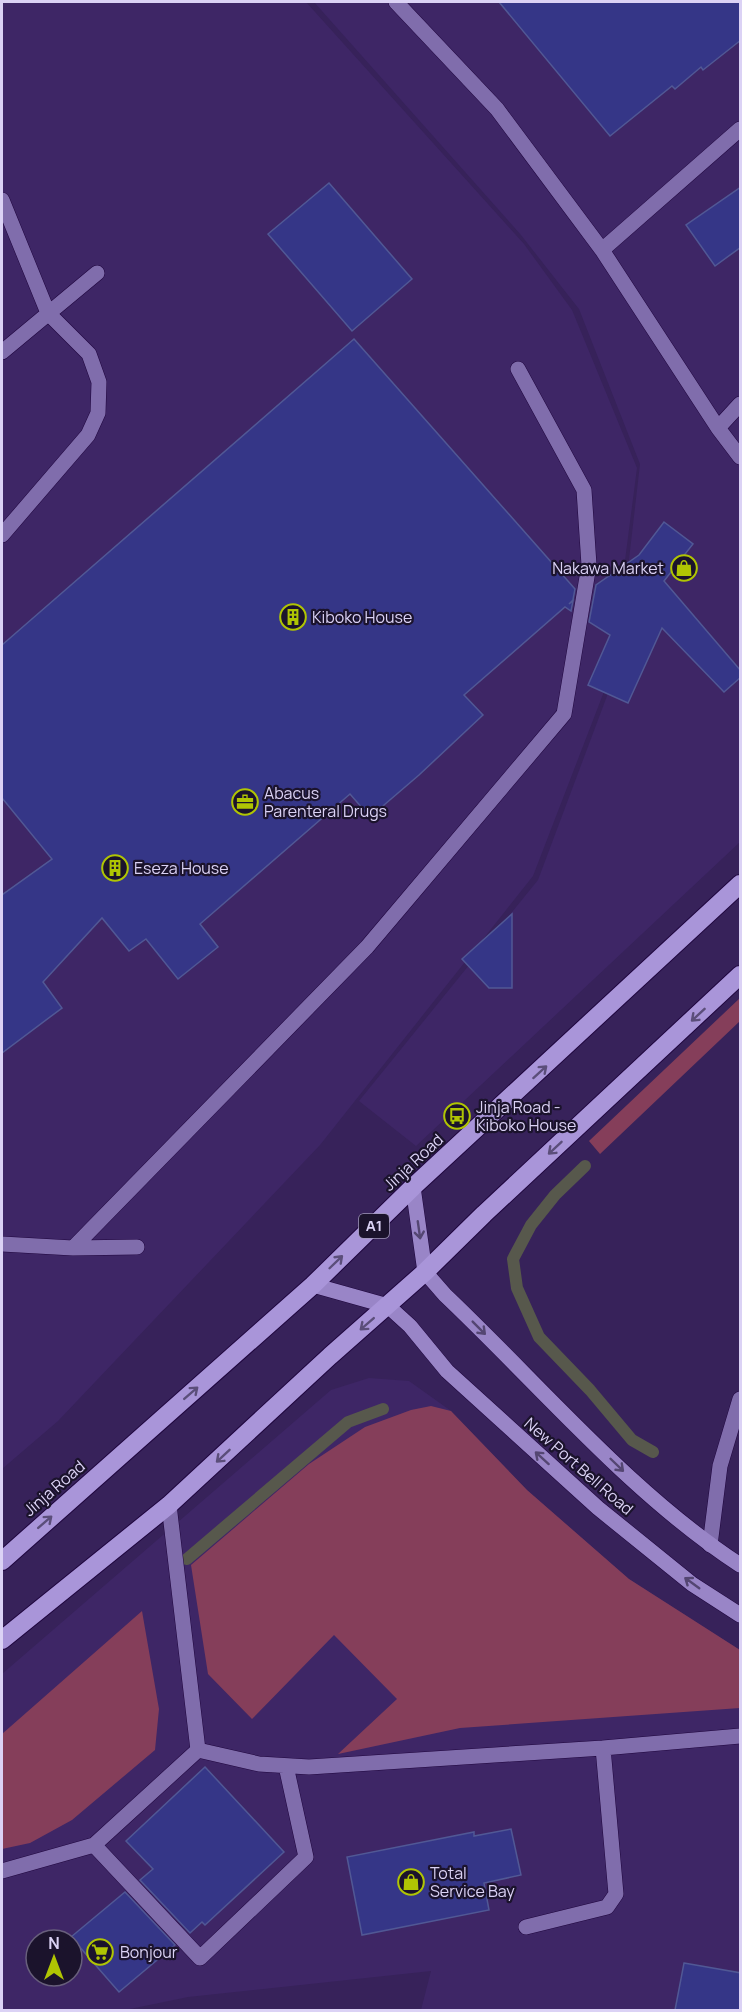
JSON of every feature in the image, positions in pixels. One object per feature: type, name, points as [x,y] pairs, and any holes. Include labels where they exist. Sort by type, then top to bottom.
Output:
[{"type":"highway","name":"Jinja Road","points":[[2,1561],[313,1285],[413,1188],[741,884]]},
{"type":"highway","points":[[2,1640],[169,1505],[330,1356],[425,1272],[741,975]]},
{"type":"main road","points":[[413,1188],[425,1272]]},
{"type":"main road","name":"New Port Bell Road","points":[[425,1272],[628,1475],[710,1545],[741,1565]]},
{"type":"main road","points":[[313,1285],[388,1306]]},
{"type":"main road","name":"New Port Bell Road","points":[[388,1306],[411,1326],[447,1371],[598,1508],[692,1584],[741,1615]]},
{"type":"street","points":[[396,2],[497,109],[602,250],[718,428],[741,457]]},
{"type":"street","points":[[602,250],[741,129]]},
{"type":"street","points":[[2,200],[48,313],[89,354],[99,382],[98,413],[88,435],[2,535]]},
{"type":"street","points":[[2,352],[97,273]]},
{"type":"street","points":[[74,1248],[367,947],[564,714],[589,565],[584,490],[518,369]]},
{"type":"street","points":[[718,428],[741,404]]},
{"type":"street","points":[[2,1244],[74,1248],[137,1247]]},
{"type":"street","points":[[710,1545],[720,1466],[741,1399]]},
{"type":"street","points":[[169,1505],[198,1750]]},
{"type":"street","points":[[198,1750],[259,1764],[309,1767],[603,1748],[741,1736]]},
{"type":"street","points":[[526,1927],[608,1907],[616,1894],[603,1748]]},
{"type":"street","points":[[2,1871],[94,1845],[198,1750]]},
{"type":"street","points":[[94,1845],[200,1958],[306,1857],[286,1766]]},
{"type":"shaded area","points":[[2,2],[306,2],[524,244],[572,310],[637,468],[610,676],[533,876],[320,1145],[58,1421],[2,1469]]},
{"type":"shaded area","name":"Nakawa Market","points":[[314,2],[740,2],[740,842],[416,1146],[359,1101],[538,880],[616,672],[640,464],[579,309],[521,235]]},
{"type":"shaded area","points":[[740,998],[740,1021],[600,1154],[589,1141]]},
{"type":"shaded area","points":[[369,1378],[409,1381],[451,1411],[527,1490],[629,1579],[740,1650],[740,2010],[421,2010],[431,1971],[188,1997],[125,2010],[2,2010],[2,1674],[331,1390]]},
{"type":"shaded area","points":[[431,1406],[451,1411],[527,1490],[629,1579],[740,1650],[740,1708],[460,1728],[338,1754],[397,1699],[334,1635],[252,1719],[208,1674],[191,1565],[309,1464],[365,1427],[411,1410]]},
{"type":"shaded area","points":[[142,1611],[159,1709],[155,1750],[72,1820],[30,1843],[2,1849],[2,1734]]},
{"type":"building","points":[[499,2],[741,2],[741,40],[703,70],[701,67],[675,89],[672,86],[610,136]]},
{"type":"building","points":[[329,183],[412,279],[352,331],[268,234]]},
{"type":"building","points":[[741,187],[741,247],[715,266],[686,225]]},
{"type":"building","name":"Kiboko House","points":[[354,339],[575,589],[573,600],[569,604],[573,601],[571,611],[565,607],[464,695],[483,715],[370,817],[350,794],[200,924],[218,947],[178,979],[146,939],[129,951],[102,918],[43,982],[62,1008],[2,1053],[2,895],[52,859],[2,798],[2,645]]},
{"type":"building","points":[[664,522],[693,544],[664,581],[741,671],[741,677],[724,692],[662,628],[628,703],[588,685],[610,635],[589,622],[596,585],[639,555]]},
{"type":"building","points":[[512,914],[512,988],[489,988],[462,959]]},
{"type":"building","points":[[205,1767],[284,1852],[205,1925],[202,1922],[190,1933],[140,1880],[153,1869],[126,1841]]},
{"type":"building","points":[[511,1829],[521,1875],[484,1883],[489,1910],[362,1935],[347,1857],[474,1832],[474,1836]]},
{"type":"building","points":[[125,1892],[175,1945],[119,1992],[84,1952],[84,1928],[82,1928]]},
{"type":"building","points":[[684,1963],[741,1973],[741,2010],[675,2010]]},
{"type":"waterway","points":[[585,1166],[555,1195],[531,1225],[513,1259],[517,1288],[539,1337],[590,1390],[632,1440],[653,1452]]},
{"type":"waterway","points":[[187,1559],[348,1422],[383,1409]]},
{"type":"place","name":"Nakawa Market","points":[[684,568]]},
{"type":"place","name":"Kiboko House","points":[[293,617]]},
{"type":"place","name":"Abacus Parenteral Drugs","points":[[245,802]]},
{"type":"place","name":"Eseza House","points":[[115,868]]},
{"type":"place","name":"Jinja Road - Kiboko House","points":[[457,1116]]},
{"type":"place","name":"Total Service Bay","points":[[411,1882]]},
{"type":"place","name":"Bonjour","points":[[100,1952]]}]
